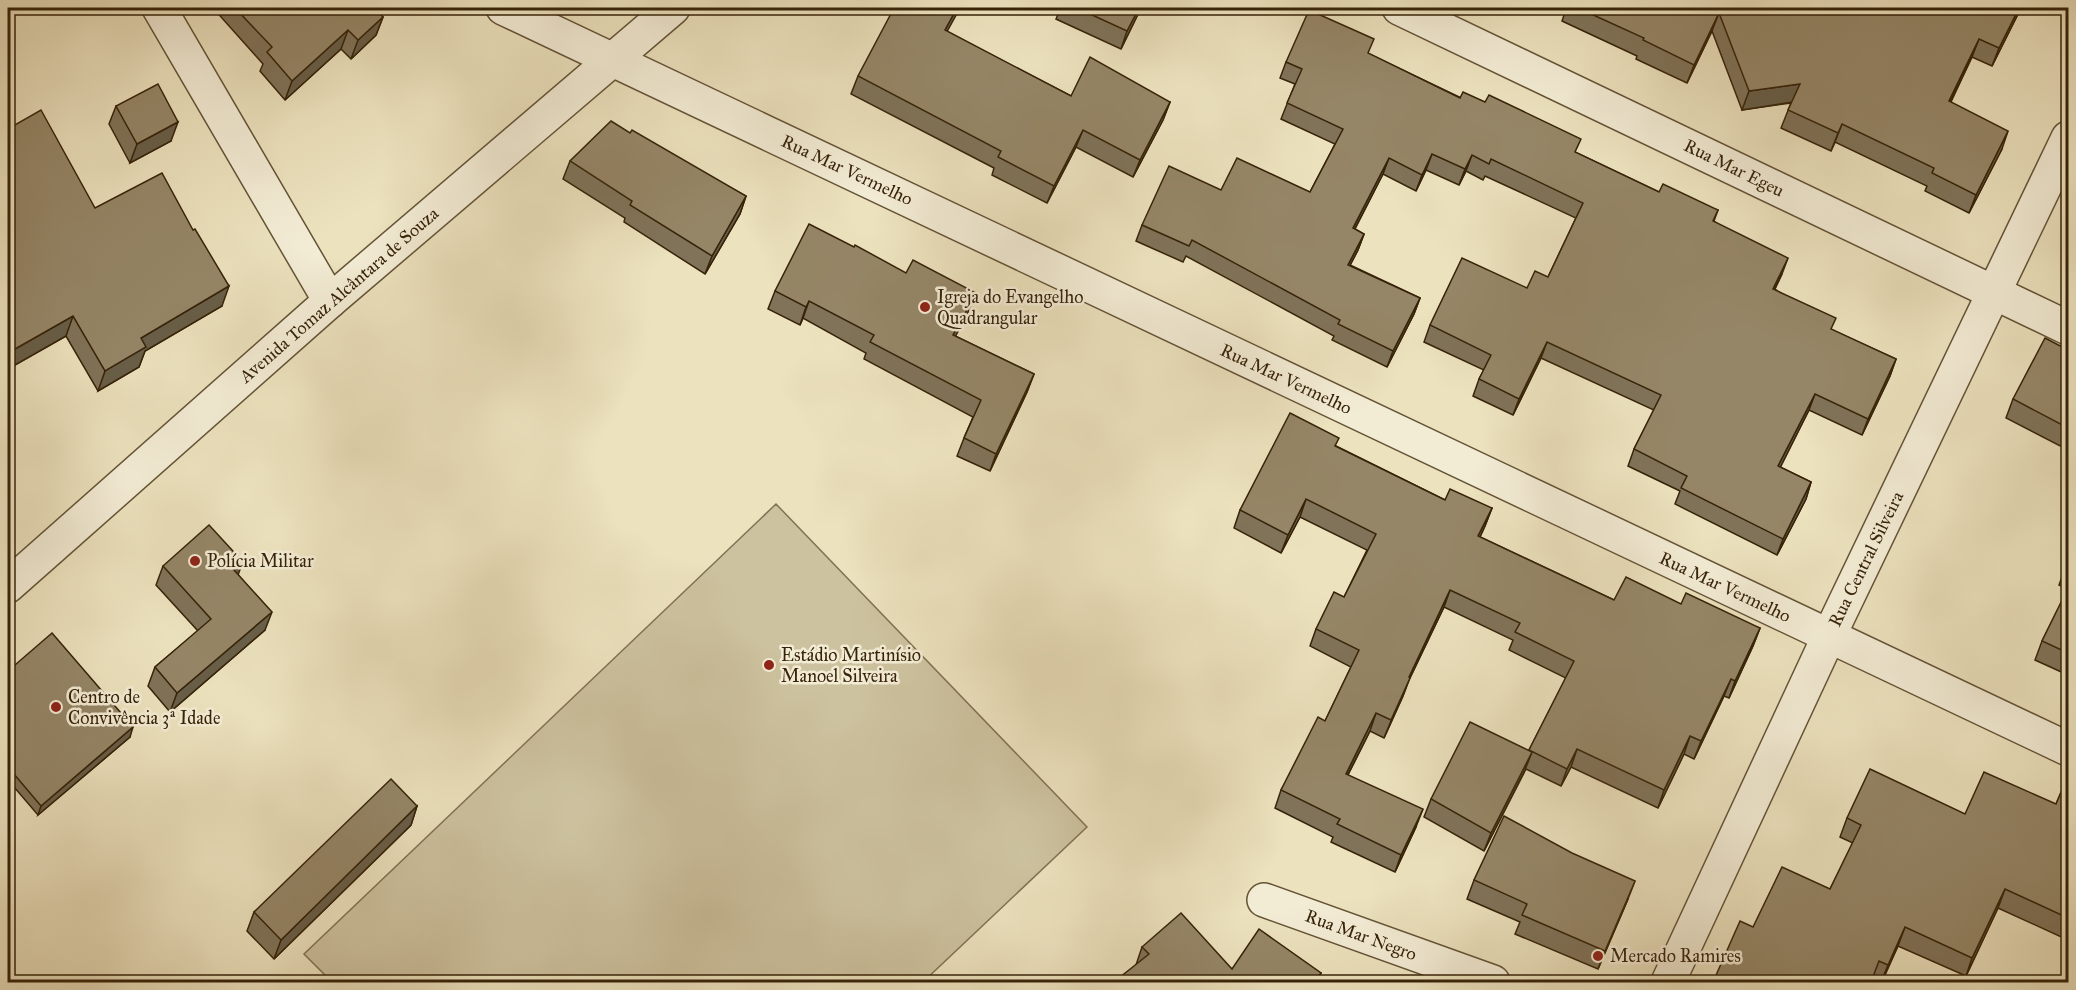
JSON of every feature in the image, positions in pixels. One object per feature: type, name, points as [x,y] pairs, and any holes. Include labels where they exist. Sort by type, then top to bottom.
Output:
[{"type":"street","points":[[159,8],[330,302]]},
{"type":"street","name":"Rua Mar Vermelho","points":[[503,8],[613,58],[2068,749]]},
{"type":"street","name":"Avenida Tomaz Alcântara de Souza","points":[[8,586],[330,302],[673,8]]},
{"type":"street","name":"Rua Mar Egeu","points":[[1399,8],[2068,328]]},
{"type":"street","name":"Rua Central Silveira","points":[[1668,982],[1829,636],[2068,138]]},
{"type":"street","name":"Rua Mar Negro","points":[[1264,900],[1493,982]]},
{"type":"shaded area","name":"Estádio Martinísio Manoel Silveira","points":[[776,504],[1087,827],[923,982],[332,982],[304,954]]},
{"type":"building","points":[[235,8],[374,8],[383,17],[358,40],[348,30],[292,81],[267,52],[272,47]]},
{"type":"building","points":[[894,8],[957,8],[945,30],[1071,96],[1090,57],[1170,102],[1140,160],[1083,130],[1054,186],[998,157],[1001,151],[858,76]]},
{"type":"building","points":[[1077,8],[1139,8],[1127,31]]},
{"type":"building","points":[[1578,8],[2019,8],[1999,48],[1979,39],[1949,101],[2008,131],[1976,195],[1932,173],[1934,168],[1842,124],[1838,133],[1788,110],[1800,84],[1749,91],[1719,13],[1694,65],[1643,40],[1644,38]]},
{"type":"building","points":[[1309,10],[1374,39],[1368,53],[1460,98],[1463,92],[1485,102],[1489,95],[1581,139],[1575,152],[1659,192],[1663,184],[1718,210],[1713,221],[1788,258],[1773,289],[1836,318],[1831,329],[1896,359],[1868,419],[1815,394],[1778,466],[1811,482],[1783,539],[1681,488],[1687,476],[1634,449],[1661,395],[1547,342],[1519,399],[1479,379],[1491,355],[1430,325],[1462,258],[1527,288],[1535,271],[1548,277],[1583,203],[1491,159],[1489,164],[1472,155],[1465,169],[1432,154],[1422,175],[1389,158],[1353,228],[1364,234],[1348,265],[1420,298],[1393,351],[1338,324],[1340,320],[1192,240],[1189,246],[1142,225],[1169,166],[1221,190],[1237,158],[1310,192],[1343,129],[1287,103],[1302,69],[1286,62]]},
{"type":"building","points":[[158,84],[178,122],[137,144],[116,106]]},
{"type":"building","points":[[41,110],[95,208],[162,173],[193,230],[195,229],[229,286],[141,338],[146,347],[105,371],[73,316],[8,353],[8,111],[15,125]]},
{"type":"building","points":[[611,121],[630,133],[632,130],[746,196],[712,256],[630,205],[632,201],[570,161]]},
{"type":"building","points":[[809,224],[854,247],[855,245],[906,273],[913,260],[976,293],[953,335],[1034,374],[996,454],[964,438],[981,400],[870,342],[874,335],[809,301],[806,307],[775,291]]},
{"type":"building","points":[[2045,338],[2068,350],[2068,428],[2013,399]]},
{"type":"building","points":[[1290,413],[1339,438],[1335,446],[1445,500],[1450,489],[1492,508],[1478,536],[1614,600],[1626,577],[1681,604],[1686,593],[1760,628],[1735,681],[1731,679],[1701,741],[1690,736],[1664,790],[1577,749],[1567,769],[1529,750],[1574,661],[1515,632],[1520,623],[1450,590],[1391,720],[1376,713],[1346,774],[1423,809],[1401,855],[1337,824],[1340,819],[1281,790],[1318,717],[1325,721],[1359,650],[1316,629],[1334,592],[1344,597],[1376,534],[1306,499],[1288,535],[1240,510]]},
{"type":"building","points":[[209,525],[243,562],[234,570],[272,612],[177,693],[155,667],[211,619],[163,566]]},
{"type":"building","points":[[2068,588],[2068,653],[2042,641]]},
{"type":"building","name":"Centro de Convivência 3ª Idade","points":[[52,633],[133,727],[41,806],[8,767],[8,671]]},
{"type":"building","points":[[1470,722],[1532,752],[1491,833],[1431,799]]},
{"type":"building","points":[[1870,769],[1965,814],[1984,772],[2056,804],[2068,776],[2068,918],[2005,889],[1972,958],[1905,927],[1888,965],[1879,961],[1871,982],[1713,982],[1740,921],[1753,927],[1782,867],[1830,889],[1861,825],[1847,818]]},
{"type":"building","points":[[391,779],[417,806],[281,940],[254,912]]},
{"type":"building","points":[[1504,816],[1572,853],[1635,881],[1605,951],[1522,915],[1527,904],[1474,880]]},
{"type":"building","points":[[1181,913],[1232,969],[1259,929],[1321,973],[1314,982],[1114,982],[1149,954],[1142,947]]},
{"type":"place","name":"Igreja do Evangelho Quadrangular","points":[[925,307]]},
{"type":"place","name":"Polícia Militar","points":[[195,561]]},
{"type":"place","name":"Estádio Martinísio Manoel Silveira","points":[[769,665]]},
{"type":"place","name":"Centro de Convivência 3ª Idade","points":[[56,707]]},
{"type":"place","name":"Mercado Ramires","points":[[1598,956]]}]
